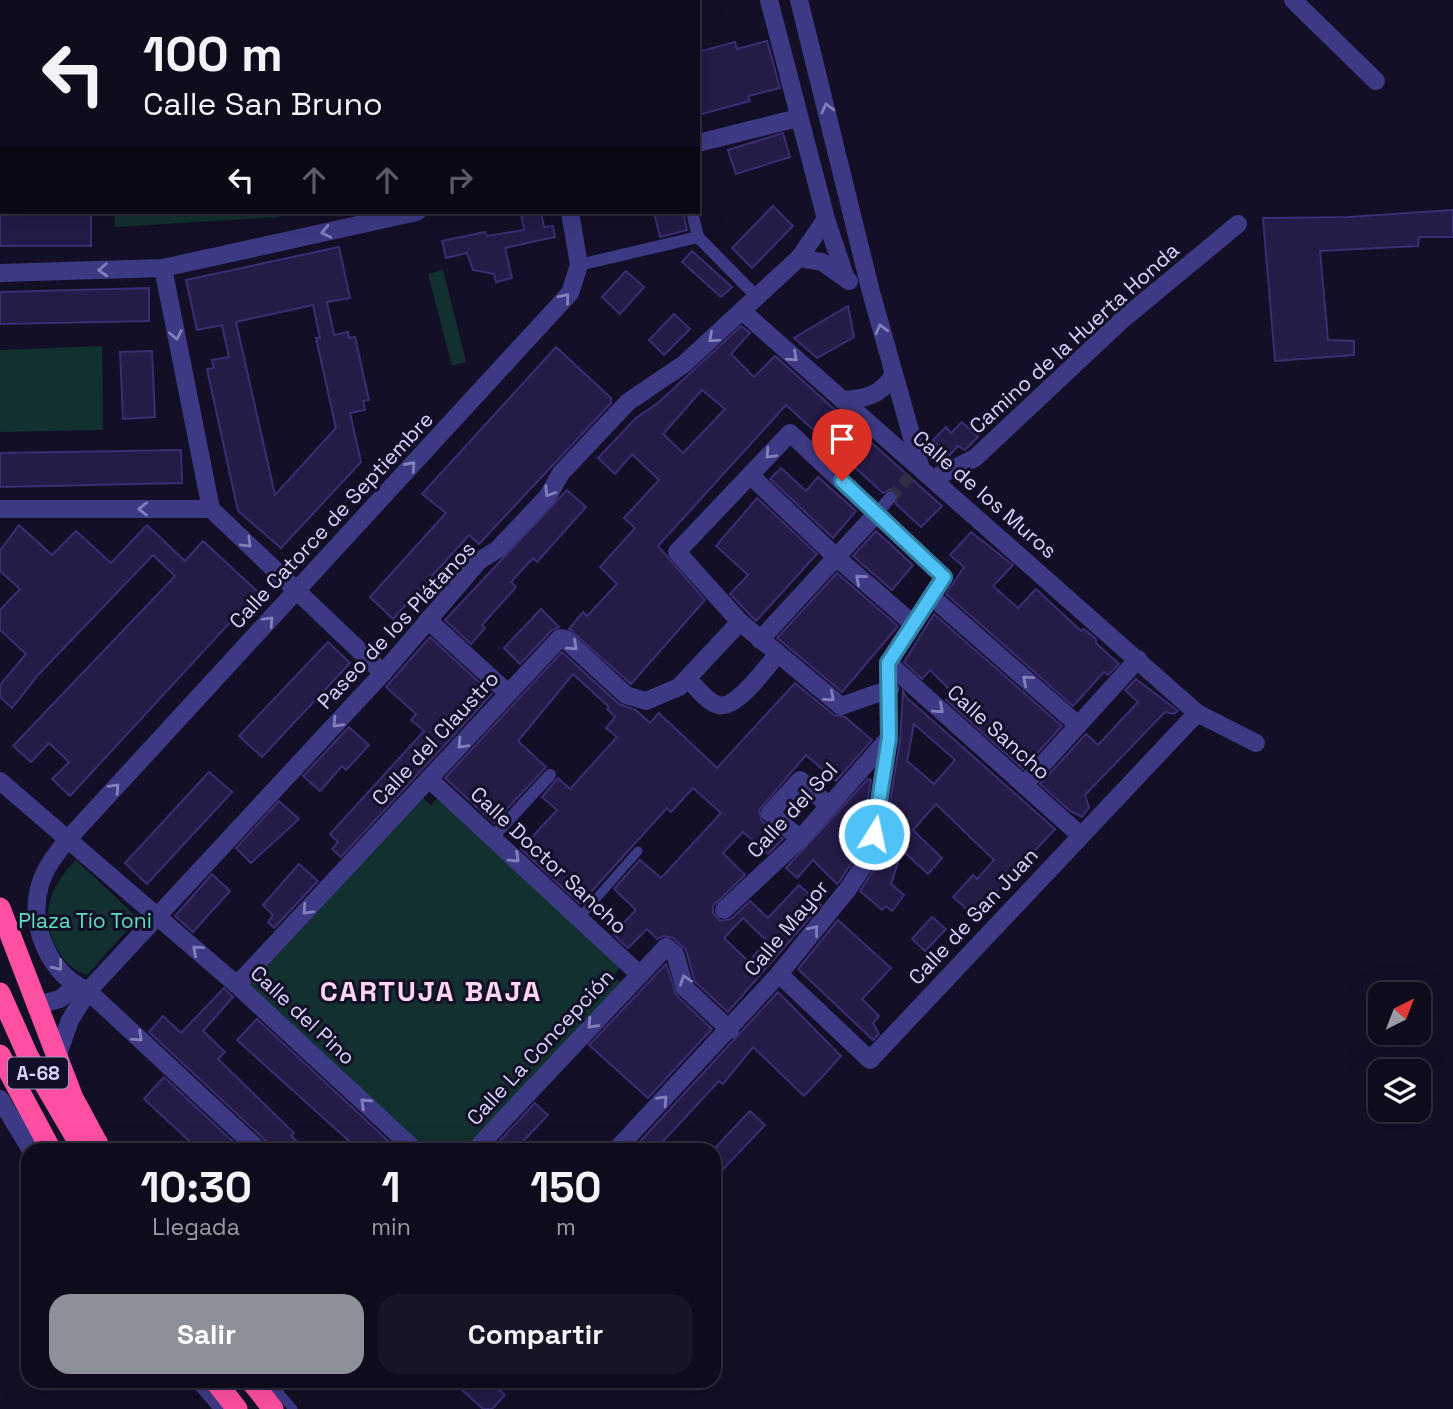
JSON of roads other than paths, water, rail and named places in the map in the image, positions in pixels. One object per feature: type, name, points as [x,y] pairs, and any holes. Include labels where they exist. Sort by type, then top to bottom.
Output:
[{"type":"highway","points":[[0,908],[57,1058],[97,1143]]},
{"type":"highway","name":"A-68","points":[[0,993],[29,1056],[79,1143]]},
{"type":"highway","name":"A-68","points":[[0,1055],[47,1143]]},
{"type":"highway","points":[[220,1388],[237,1409]]},
{"type":"highway","points":[[256,1388],[273,1409]]},
{"type":"street","points":[[769,0],[825,219],[846,279]]},
{"type":"street","points":[[799,0],[915,471]]},
{"type":"street","points":[[1293,0],[1376,81]]},
{"type":"street","points":[[700,142],[798,118]]},
{"type":"street","points":[[0,273],[163,268],[408,214]]},
{"type":"street","points":[[570,214],[579,265],[698,237]]},
{"type":"street","points":[[692,214],[698,237],[757,298]]},
{"type":"street","name":"Paseo de los Plátanos","points":[[57,1058],[82,988],[158,916],[383,673],[480,561],[498,548],[548,496],[561,473],[619,410],[684,364],[757,298],[799,258],[825,219]]},
{"type":"street","name":"Camino de la Huerta Honda","points":[[934,478],[975,458],[1122,320],[1238,224]]},
{"type":"street","points":[[799,258],[822,262],[871,292]]},
{"type":"street","name":"Calle Catorce de Septiembre","points":[[68,839],[570,293],[579,265]]},
{"type":"street","points":[[163,268],[211,509],[383,673]]},
{"type":"street","name":"Calle de los Muros","points":[[742,311],[842,400],[915,471],[934,478],[1197,713],[1255,744]]},
{"type":"street","points":[[842,400],[868,398],[887,386],[893,376]]},
{"type":"street","points":[[888,663],[944,577],[790,433],[677,552],[740,622],[841,706],[890,689]]},
{"type":"street","points":[[751,476],[836,557],[912,623]]},
{"type":"street","points":[[760,640],[890,498]]},
{"type":"street","points":[[0,509],[211,509]]},
{"type":"street","points":[[932,597],[1078,725]]},
{"type":"street","points":[[428,620],[508,693]]},
{"type":"street","points":[[740,622],[688,679],[714,703],[726,705],[738,699],[777,655]]},
{"type":"street","name":"Calle del Claustro","points":[[237,985],[560,638],[565,639],[626,695],[639,701],[662,696],[688,679]]},
{"type":"street","points":[[1024,785],[1138,659]]},
{"type":"street","name":"Calle Mayor","points":[[623,1143],[779,974],[848,889],[870,856],[889,738],[888,663]]},
{"type":"street","name":"Calle Sancho","points":[[888,663],[1080,835]]},
{"type":"street","name":"Calle de San Juan","points":[[779,974],[870,1060],[1197,713]]},
{"type":"street","name":"Calle del Sol","points":[[724,910],[800,839],[889,738]]},
{"type":"street","points":[[493,837],[550,775]]},
{"type":"street","name":"Calle Doctor Sancho","points":[[429,779],[639,974]]},
{"type":"street","points":[[800,839],[771,813],[800,780],[828,805]]},
{"type":"street","name":"Calle del Pino","points":[[0,781],[237,985],[407,1143]]},
{"type":"street","points":[[68,839],[43,875],[36,911],[48,954],[251,1143]]},
{"type":"street","name":"Calle La Concepción","points":[[482,1143],[666,947],[675,954],[685,988],[730,1030]]},
{"type":"street","points":[[37,1005],[60,999],[82,988]]},
{"type":"street","points":[[0,1099],[27,1143]]},
{"type":"street","points":[[206,1388],[224,1409]]},
{"type":"lane","points":[[579,918],[638,851]]},
{"type":"lane","points":[[199,1388],[213,1409]]},
{"type":"lane","points":[[275,1388],[293,1409]]},
{"type":"tunnel","points":[[890,498],[910,476]]},
{"type":"district","name":"CARTUJA BAJA","points":[[431,991]]},
{"type":"park label","name":"Plaza Tío Toni","points":[[85,920]]}]
